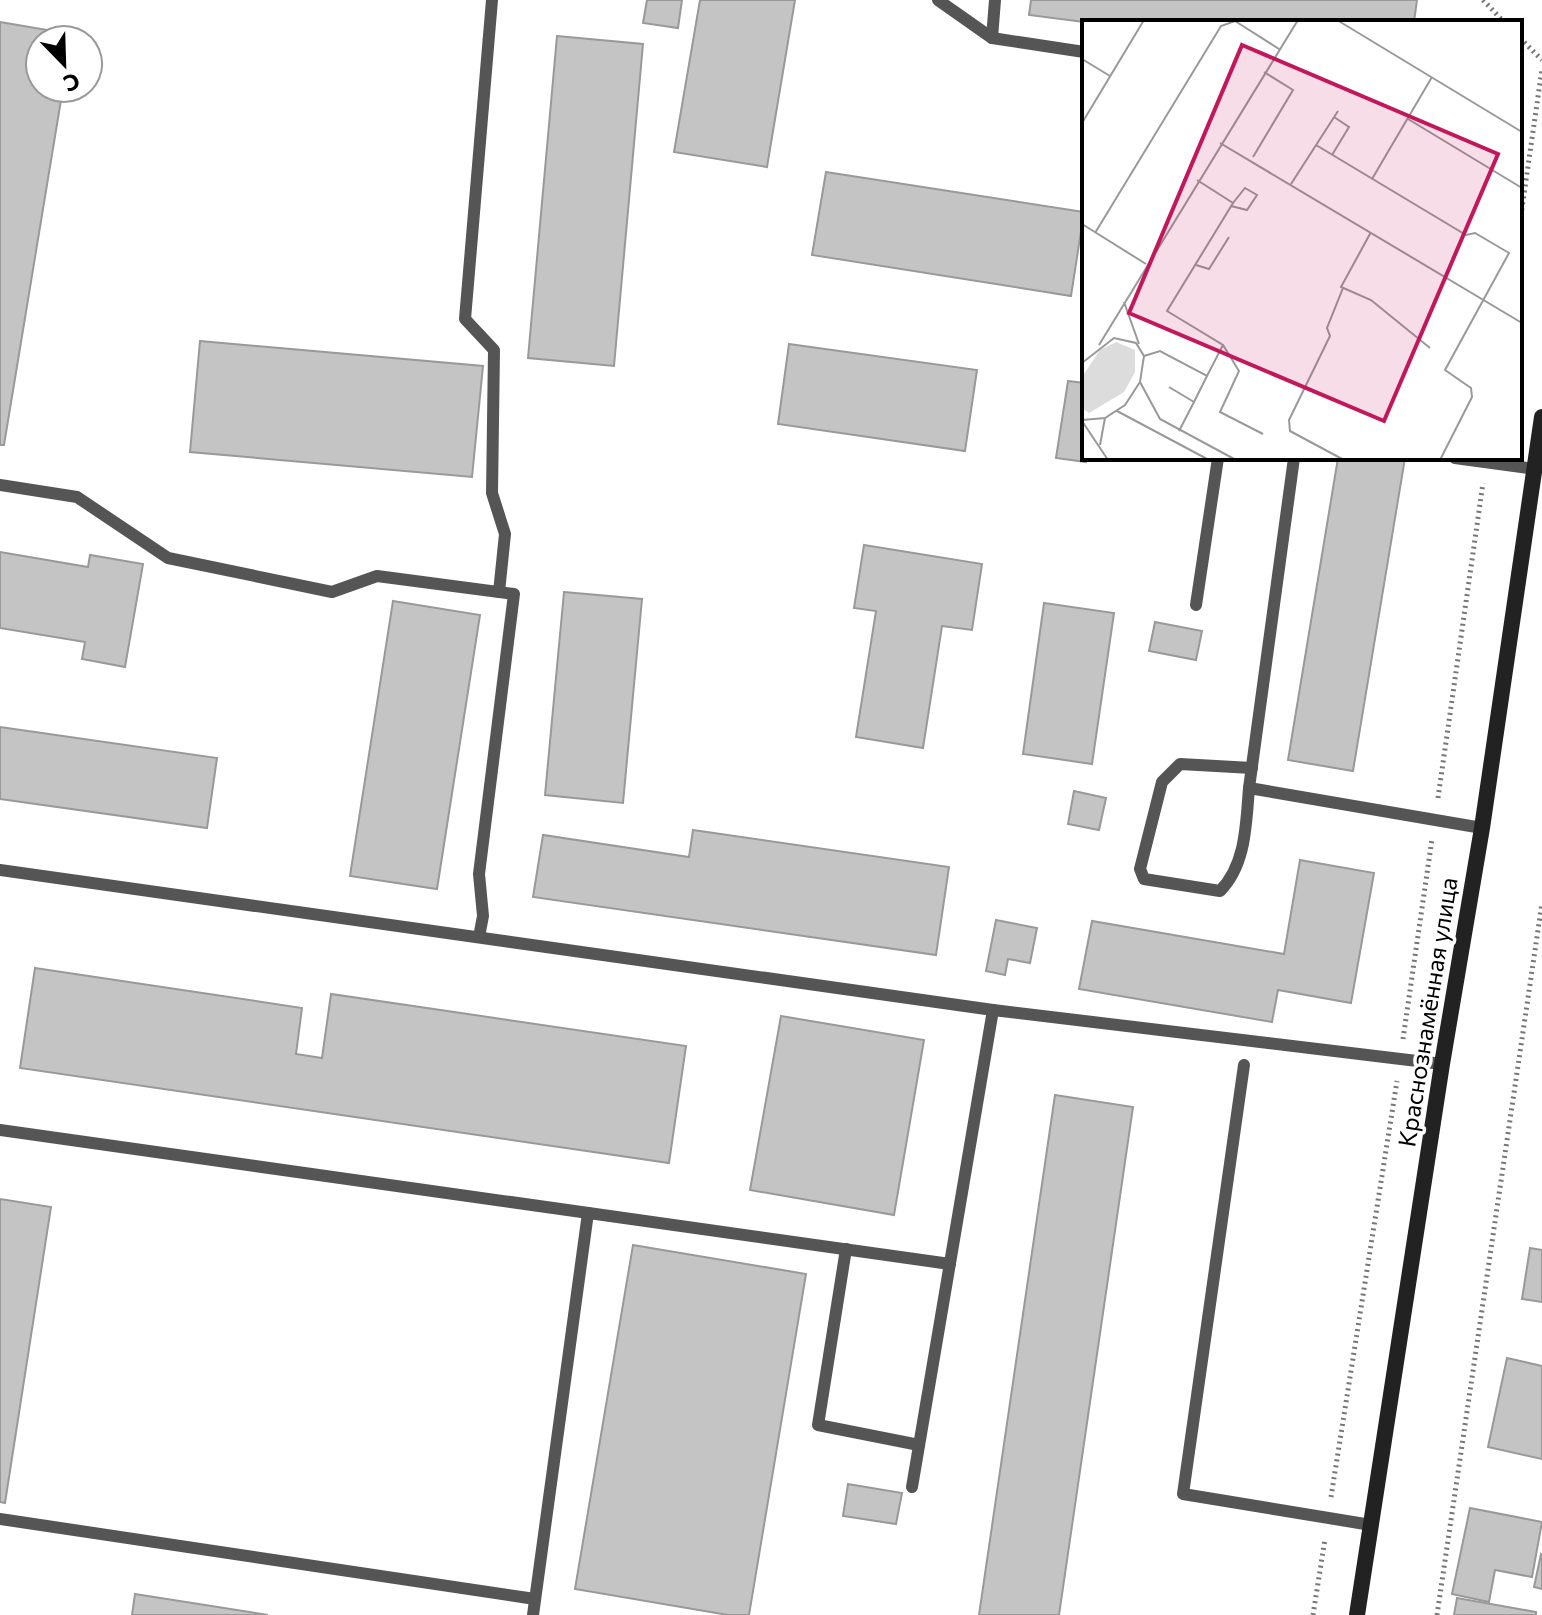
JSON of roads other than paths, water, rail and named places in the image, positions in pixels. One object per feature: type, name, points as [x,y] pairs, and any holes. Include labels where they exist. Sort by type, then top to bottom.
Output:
[{"type":"street","name":"Краснознамённая улица","points":[[1357,1615],[1442,1064],[1482,828],[1542,417]]},
{"type":"lane","points":[[492,0],[465,319],[494,350],[492,493],[505,534],[499,592]]},
{"type":"lane","points":[[938,0],[992,38],[1082,52]]},
{"type":"lane","points":[[992,38],[995,0]]},
{"type":"lane","points":[[1196,605],[1218,460]]},
{"type":"lane","points":[[1252,768],[1180,764],[1162,782],[1140,869],[1144,879],[1220,891],[1236,876],[1246,826],[1294,460]]},
{"type":"lane","points":[[1470,460],[1535,469]]},
{"type":"lane","points":[[0,485],[77,497],[168,558],[332,592],[377,576],[514,594],[479,874],[483,916],[479,937]]},
{"type":"lane","points":[[1249,788],[1482,828]]},
{"type":"lane","points":[[0,870],[993,1010],[1442,1064]]},
{"type":"lane","points":[[912,1487],[993,1010]]},
{"type":"lane","points":[[1244,1065],[1183,1494],[1371,1525]]},
{"type":"lane","points":[[0,1130],[950,1264]]},
{"type":"lane","points":[[533,1615],[588,1213]]},
{"type":"lane","points":[[846,1249],[818,1425],[919,1445]]},
{"type":"lane","points":[[0,1519],[535,1599]]}]
